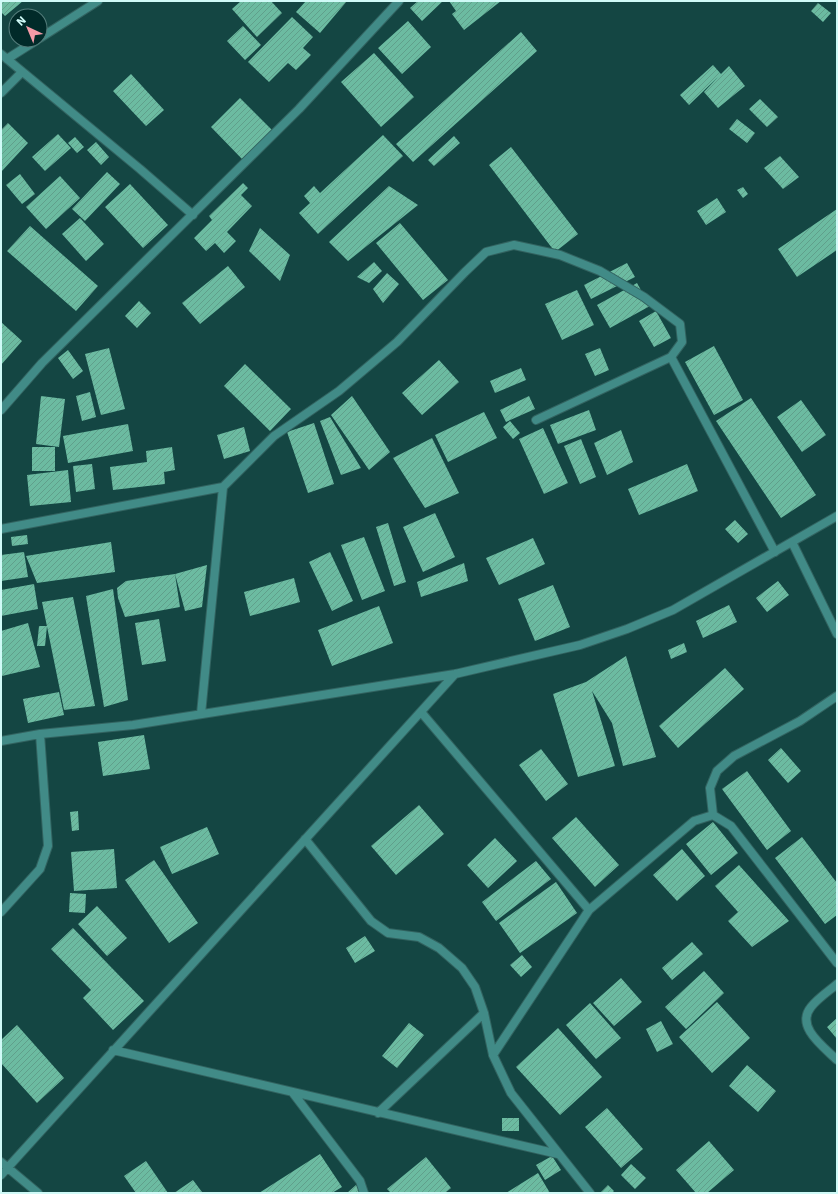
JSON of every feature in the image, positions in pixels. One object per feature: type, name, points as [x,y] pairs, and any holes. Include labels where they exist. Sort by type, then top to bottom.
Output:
[{"type":"street","points":[[48,33],[98,1]]},
{"type":"street","points":[[1,410],[42,363],[299,109],[399,1]]},
{"type":"street","points":[[20,48],[4,56],[193,214]]},
{"type":"street","points":[[1,93],[22,72]]},
{"type":"street","points":[[1,529],[223,487],[274,436],[339,391],[397,342],[486,252],[514,245],[560,254],[613,279],[644,297],[680,324],[682,342],[671,357],[536,420]]},
{"type":"street","points":[[671,357],[775,552]]},
{"type":"street","points":[[201,714],[223,487]]},
{"type":"street","points":[[1,741],[40,734],[132,725],[455,674],[580,645],[627,629],[673,610],[837,516]]},
{"type":"street","points":[[792,542],[837,634]]},
{"type":"street","points":[[1,1175],[4,1165],[113,1050],[455,674]]},
{"type":"street","points":[[713,815],[710,788],[717,771],[734,756],[800,722],[837,696]]},
{"type":"street","points":[[421,712],[589,910]]},
{"type":"street","points":[[1,912],[40,869],[48,846],[40,734]]},
{"type":"street","points":[[493,1055],[589,910],[694,821],[713,815],[731,826],[837,963]]},
{"type":"street","points":[[305,839],[371,921],[388,933],[419,937],[439,948],[462,968],[475,987],[484,1013],[493,1055],[511,1093],[590,1193]]},
{"type":"street","points":[[837,984],[811,1007],[806,1020],[811,1034],[837,1060]]},
{"type":"street","points":[[378,1113],[484,1013]]},
{"type":"street","points":[[113,1050],[558,1154]]},
{"type":"street","points":[[293,1093],[360,1181],[364,1193]]},
{"type":"street","points":[[4,1165],[38,1193]]},
{"type":"building","points":[[1,1],[23,1],[15,8],[8,8],[8,14],[5,16],[1,12]]},
{"type":"building","points":[[241,1],[271,1],[282,13],[257,37],[232,9]]},
{"type":"building","points":[[306,1],[347,1],[320,33],[296,12]]},
{"type":"building","points":[[418,1],[443,1],[422,21],[410,8]]},
{"type":"building","points":[[449,1],[501,1],[464,30],[452,14],[456,11]]},
{"type":"building","points":[[818,3],[831,13],[823,22],[811,11]]},
{"type":"building","points":[[292,17],[313,37],[303,48],[311,55],[296,70],[288,63],[269,82],[248,62]]},
{"type":"building","points":[[408,21],[431,47],[402,74],[378,48]]},
{"type":"building","points":[[243,26],[261,45],[245,60],[227,41]]},
{"type":"building","points":[[521,32],[537,51],[413,162],[396,144]]},
{"type":"building","points":[[374,53],[414,97],[381,127],[341,82]]},
{"type":"building","points":[[713,65],[721,74],[729,66],[745,86],[718,108],[704,92],[718,77],[689,105],[680,95]]},
{"type":"building","points":[[131,74],[164,110],[146,126],[113,91]]},
{"type":"building","points":[[240,98],[272,130],[242,159],[211,127]]},
{"type":"building","points":[[760,99],[778,117],[767,127],[749,109]]},
{"type":"building","points":[[737,119],[755,133],[747,143],[729,129]]},
{"type":"building","points":[[8,123],[28,143],[1,172],[1,130]]},
{"type":"building","points":[[58,134],[71,148],[45,171],[32,157]]},
{"type":"building","points":[[383,135],[403,156],[318,234],[299,213],[310,203],[304,196],[314,186],[320,193]]},
{"type":"building","points":[[454,136],[460,143],[434,166],[428,160]]},
{"type":"building","points":[[75,137],[84,147],[77,153],[68,143]]},
{"type":"building","points":[[96,142],[109,157],[101,165],[87,150]]},
{"type":"building","points":[[511,147],[578,234],[555,252],[489,165]]},
{"type":"building","points":[[780,156],[799,177],[783,189],[764,168]]},
{"type":"building","points":[[107,172],[120,184],[85,221],[72,209]]},
{"type":"building","points":[[20,174],[35,194],[22,204],[6,185]]},
{"type":"building","points":[[60,176],[80,198],[46,229],[26,207]]},
{"type":"building","points":[[243,183],[248,188],[241,195],[252,206],[227,232],[236,241],[224,253],[215,243],[206,251],[194,238],[212,220],[209,216]]},
{"type":"building","points":[[130,184],[168,225],[143,248],[105,207]]},
{"type":"building","points":[[389,186],[418,205],[348,261],[329,242]]},
{"type":"building","points":[[743,187],[748,194],[743,198],[737,190]]},
{"type":"building","points":[[717,198],[726,212],[706,225],[697,211]]},
{"type":"building","points":[[837,209],[837,250],[797,277],[778,249]]},
{"type":"building","points":[[80,218],[104,244],[86,261],[62,234]]},
{"type":"building","points":[[400,223],[448,280],[423,300],[376,243]]},
{"type":"building","points":[[30,226],[98,286],[76,311],[7,251]]},
{"type":"building","points":[[260,228],[290,255],[280,281],[249,251]]},
{"type":"building","points":[[374,262],[382,271],[369,283],[357,277]]},
{"type":"building","points":[[627,263],[635,277],[591,299],[584,285]]},
{"type":"building","points":[[228,266],[245,287],[200,324],[182,303]]},
{"type":"building","points":[[387,273],[399,284],[383,303],[373,289]]},
{"type":"building","points":[[637,283],[650,306],[610,328],[597,305]]},
{"type":"building","points":[[577,290],[594,325],[562,340],[545,304]]},
{"type":"building","points":[[139,301],[151,313],[137,328],[125,316]]},
{"type":"building","points":[[656,311],[671,338],[654,347],[639,321]]},
{"type":"building","points":[[1,322],[22,341],[1,365]]},
{"type":"building","points":[[714,346],[743,400],[714,415],[685,362]]},
{"type":"building","points":[[109,348],[125,409],[101,415],[85,354]]},
{"type":"building","points":[[600,348],[609,370],[595,376],[585,354]]},
{"type":"building","points":[[68,350],[83,371],[73,379],[58,358]]},
{"type":"building","points":[[439,360],[459,382],[422,415],[402,393]]},
{"type":"building","points":[[245,364],[291,409],[270,431],[224,386]]},
{"type":"building","points":[[521,368],[526,380],[495,393],[490,381]]},
{"type":"building","points":[[90,392],[96,417],[82,421],[76,396]]},
{"type":"building","points":[[41,396],[65,399],[59,447],[36,444]]},
{"type":"building","points":[[352,396],[390,452],[369,470],[331,415]]},
{"type":"building","points":[[529,396],[535,409],[506,422],[500,410]]},
{"type":"building","points":[[751,398],[816,495],[781,518],[716,421]]},
{"type":"building","points":[[801,400],[826,435],[802,452],[777,417]]},
{"type":"building","points":[[589,410],[596,430],[558,444],[550,425]]},
{"type":"building","points":[[484,412],[497,438],[448,462],[435,435]]},
{"type":"building","points":[[330,417],[361,468],[341,475],[320,421]]},
{"type":"building","points":[[510,421],[520,433],[513,439],[503,427]]},
{"type":"building","points":[[314,423],[334,484],[308,493],[287,432]]},
{"type":"building","points":[[128,424],[133,451],[68,463],[63,436]]},
{"type":"building","points":[[244,427],[250,451],[224,459],[217,435]]},
{"type":"building","points":[[543,428],[568,483],[544,494],[519,439]]},
{"type":"building","points":[[621,430],[633,462],[607,475],[594,443]]},
{"type":"building","points":[[432,438],[459,493],[425,508],[393,458]]},
{"type":"building","points":[[581,439],[596,477],[580,484],[564,446]]},
{"type":"building","points":[[32,447],[55,447],[55,471],[32,471]]},
{"type":"building","points":[[172,447],[175,470],[164,472],[165,484],[113,490],[110,467],[147,462],[146,451]]},
{"type":"building","points":[[92,464],[95,489],[76,492],[73,466]]},
{"type":"building","points":[[687,464],[698,491],[639,515],[628,489]]},
{"type":"building","points":[[68,470],[71,502],[30,506],[27,475]]},
{"type":"building","points":[[435,513],[455,557],[423,572],[403,527]]},
{"type":"building","points":[[735,520],[748,534],[738,543],[725,529]]},
{"type":"building","points":[[388,523],[406,582],[394,586],[376,527]]},
{"type":"building","points":[[27,535],[28,544],[12,546],[11,537]]},
{"type":"building","points":[[364,537],[385,591],[362,600],[341,545]]},
{"type":"building","points":[[533,538],[545,564],[499,585],[486,558]]},
{"type":"building","points":[[111,542],[115,572],[37,583],[26,556]]},
{"type":"building","points":[[24,552],[28,577],[1,581],[1,555]]},
{"type":"building","points":[[330,552],[353,601],[332,611],[309,562]]},
{"type":"building","points":[[464,563],[468,581],[421,597],[417,582]]},
{"type":"building","points":[[207,565],[202,607],[185,611],[175,574]]},
{"type":"building","points":[[175,574],[180,607],[125,617],[118,598],[117,588],[126,581]]},
{"type":"building","points":[[294,578],[300,602],[250,616],[244,592]]},
{"type":"building","points":[[778,581],[789,595],[767,612],[756,598]]},
{"type":"building","points":[[34,584],[38,609],[1,616],[1,590]]},
{"type":"building","points":[[553,585],[570,627],[535,641],[518,599]]},
{"type":"building","points":[[113,589],[128,700],[104,707],[86,596]]},
{"type":"building","points":[[73,597],[95,706],[64,710],[42,602]]},
{"type":"building","points":[[729,605],[737,622],[703,638],[696,621]]},
{"type":"building","points":[[379,606],[393,643],[332,666],[318,630]]},
{"type":"building","points":[[159,619],[166,661],[142,665],[135,623]]},
{"type":"building","points":[[28,623],[40,667],[2,676],[1,631]]},
{"type":"building","points":[[39,626],[47,626],[45,646],[37,646]]},
{"type":"building","points":[[684,643],[687,652],[671,659],[668,650]]},
{"type":"building","points":[[626,656],[656,757],[623,766],[612,723],[592,691],[615,766],[578,777],[553,694],[586,682]]},
{"type":"building","points":[[725,668],[744,689],[678,748],[659,726]]},
{"type":"building","points":[[59,692],[64,715],[28,723],[23,699]]},
{"type":"building","points":[[144,735],[150,769],[103,776],[98,742]]},
{"type":"building","points":[[781,748],[801,771],[788,783],[768,760]]},
{"type":"building","points":[[541,749],[568,784],[546,801],[519,765]]},
{"type":"building","points":[[747,771],[791,831],[767,850],[722,789]]},
{"type":"building","points":[[419,805],[444,834],[396,875],[371,846]]},
{"type":"building","points":[[78,811],[79,830],[72,831],[70,812]]},
{"type":"building","points":[[576,817],[619,865],[595,887],[552,838]]},
{"type":"building","points":[[713,822],[738,853],[711,875],[686,844]]},
{"type":"building","points":[[207,827],[219,854],[172,874],[160,847]]},
{"type":"building","points":[[802,837],[837,883],[837,915],[825,924],[775,858]]},
{"type":"building","points":[[495,838],[517,861],[488,888],[467,865]]},
{"type":"building","points":[[114,849],[117,888],[74,891],[71,852]]},
{"type":"building","points":[[682,849],[705,876],[677,901],[653,875]]},
{"type":"building","points":[[154,860],[198,923],[169,943],[125,880]]},
{"type":"building","points":[[536,861],[551,879],[496,921],[482,902]]},
{"type":"building","points":[[739,865],[789,921],[752,947],[728,921],[738,912],[715,886]]},
{"type":"building","points":[[556,882],[577,913],[520,953],[499,923]]},
{"type":"building","points":[[70,893],[86,894],[85,913],[69,912]]},
{"type":"building","points":[[97,906],[127,938],[107,956],[78,924]]},
{"type":"building","points":[[73,928],[144,1001],[113,1030],[83,998],[91,990],[51,949]]},
{"type":"building","points":[[365,936],[375,951],[355,963],[346,948]]},
{"type":"building","points":[[692,942],[703,954],[672,980],[662,968]]},
{"type":"building","points":[[522,955],[532,967],[521,977],[510,965]]},
{"type":"building","points":[[704,971],[724,993],[686,1029],[665,1007]]},
{"type":"building","points":[[621,978],[642,1002],[614,1026],[593,1003]]},
{"type":"building","points":[[717,1002],[750,1038],[712,1073],[679,1037]]},
{"type":"building","points":[[590,1003],[621,1038],[596,1059],[566,1025]]},
{"type":"building","points":[[837,1018],[837,1039],[827,1027]]},
{"type":"building","points":[[661,1021],[673,1044],[657,1052],[646,1029]]},
{"type":"building","points":[[409,1023],[424,1035],[397,1068],[382,1056]]},
{"type":"building","points":[[17,1025],[64,1078],[37,1103],[1,1063],[1,1040]]},
{"type":"building","points":[[558,1028],[602,1077],[560,1115],[516,1067]]},
{"type":"building","points":[[747,1065],[776,1091],[758,1112],[729,1086]]},
{"type":"building","points":[[607,1108],[643,1149],[621,1168],[585,1127]]},
{"type":"building","points":[[502,1118],[519,1118],[519,1131],[502,1131]]},
{"type":"building","points":[[709,1141],[734,1170],[707,1193],[696,1193],[676,1170]]},
{"type":"building","points":[[320,1154],[342,1187],[332,1193],[259,1193]]},
{"type":"building","points":[[552,1156],[561,1170],[545,1180],[536,1165]]},
{"type":"building","points":[[426,1157],[451,1188],[445,1193],[391,1193],[387,1189]]},
{"type":"building","points":[[146,1161],[168,1193],[136,1193],[124,1176]]},
{"type":"building","points":[[631,1164],[646,1178],[635,1189],[621,1175]]},
{"type":"building","points":[[538,1173],[550,1193],[506,1193]]},
{"type":"building","points":[[193,1180],[202,1192],[174,1193]]},
{"type":"building","points":[[356,1185],[361,1191],[358,1193],[347,1193]]},
{"type":"building","points":[[608,1185],[614,1191],[612,1193],[601,1192]]}]
